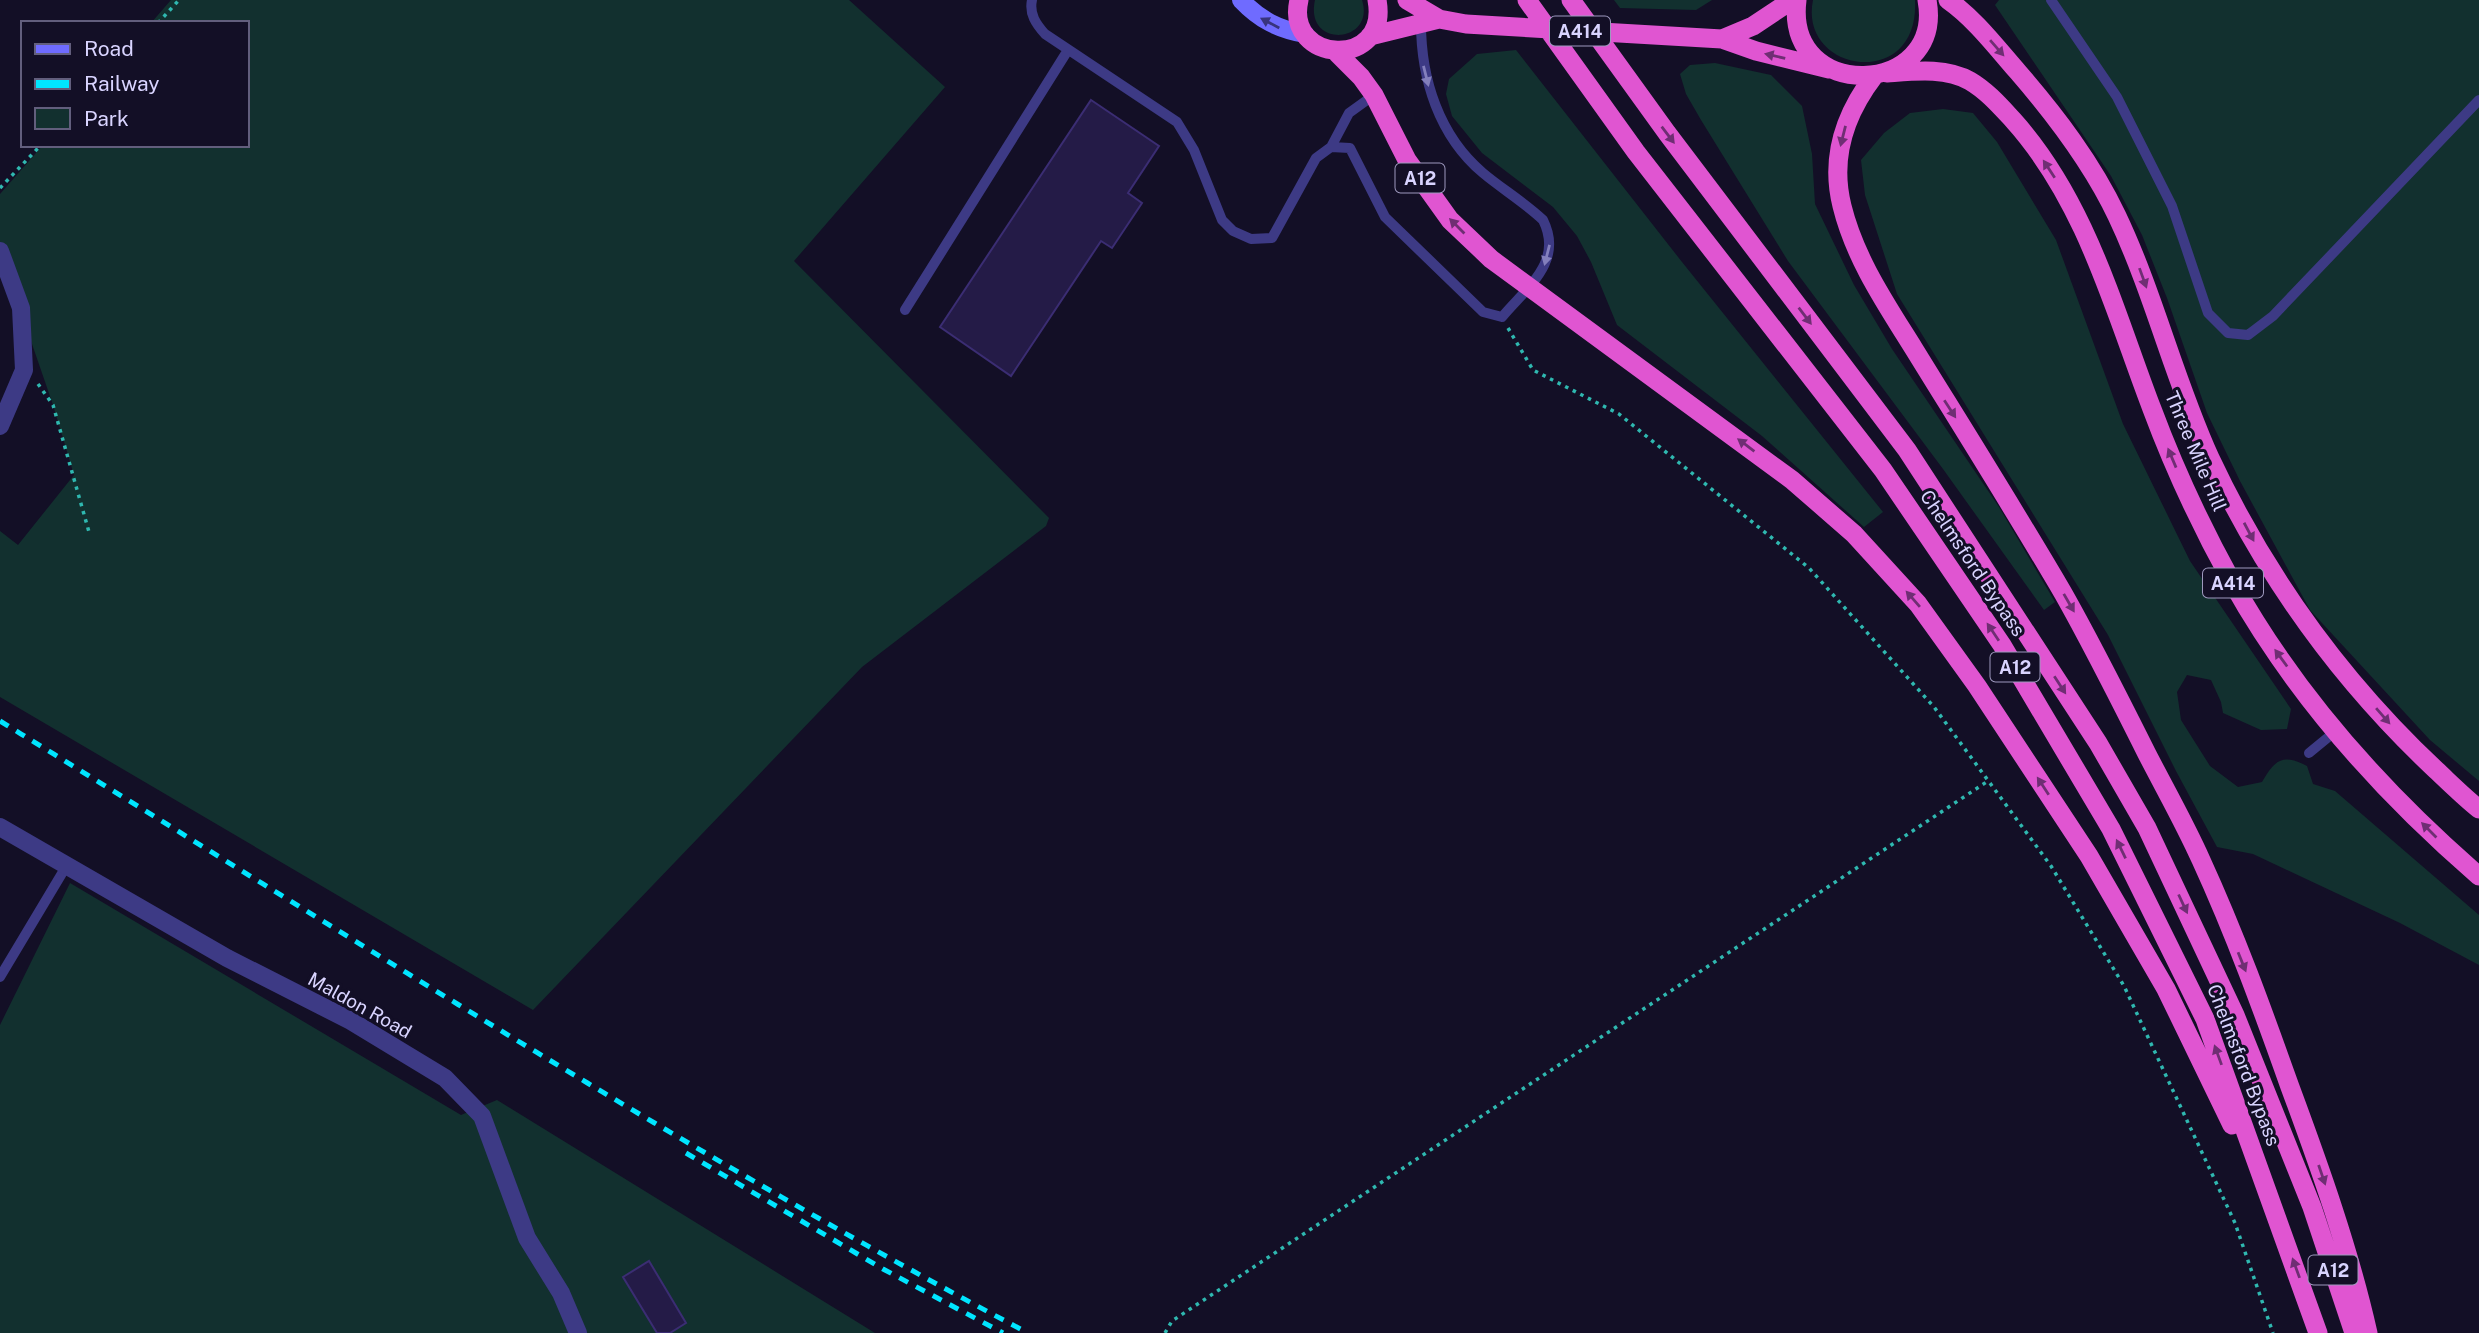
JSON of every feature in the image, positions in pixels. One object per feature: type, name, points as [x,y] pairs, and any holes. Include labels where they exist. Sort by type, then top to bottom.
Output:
[{"type":"highway","points":[[1299,0],[1297,13],[1305,34],[1317,46],[1336,52],[1357,47],[1370,36],[1377,23],[1377,0]]},
{"type":"highway","name":"Chelmsford Bypass","points":[[1527,0],[1580,76],[1883,471],[2002,645],[2111,829],[2204,1019],[2318,1333]]},
{"type":"highway","name":"Chelmsford Bypass","points":[[1572,0],[1628,79],[1906,450],[2105,755],[2147,828],[2235,1015],[2312,1207],[2354,1333]]},
{"type":"highway","name":"A414","points":[[1722,40],[1753,26],[1792,0]]},
{"type":"highway","points":[[1797,0],[1799,30],[1806,46],[1816,59],[1829,69]]},
{"type":"highway","points":[[1881,74],[1909,59],[1923,38],[1927,23],[1927,0]]},
{"type":"highway","name":"Three Mile Hill","points":[[1948,0],[1964,11],[2023,78],[2075,144],[2096,177],[2117,215],[2138,265],[2211,459],[2254,541],[2281,585],[2332,658],[2404,740],[2479,809]]},
{"type":"highway","name":"A414","points":[[1370,36],[1422,13],[1466,24],[1722,40],[1829,69]]},
{"type":"highway","name":"A12","points":[[1336,52],[1361,77],[1374,95],[1407,160],[1450,220],[1491,259],[1792,480],[1854,534],[1918,604],[1977,686],[2090,856],[2166,989],[2284,1234]]},
{"type":"highway","name":"Three Mile Hill","points":[[1829,69],[1847,76],[1923,70],[1967,79],[1986,92],[2033,145],[2066,197],[2099,264],[2172,460],[2233,583],[2271,644],[2337,730],[2386,787],[2446,848],[2479,876]]},
{"type":"highway","name":"A12","points":[[1881,74],[1856,102],[1846,123],[1838,159],[1837,177],[1842,207],[1864,265],[1943,398],[2013,507],[2085,632],[2201,860],[2267,1023],[2319,1166],[2354,1272],[2368,1333]]},
{"type":"main road","points":[[1241,0],[1252,12],[1272,25],[1305,34]]},
{"type":"street","points":[[0,251],[21,309],[24,370],[0,426]]},
{"type":"street","name":"Maldon Road","points":[[0,827],[227,958],[351,1021],[445,1077],[482,1116],[527,1237],[561,1293],[578,1333]]},
{"type":"lane","points":[[1032,0],[1034,22],[1045,34],[1177,122],[1194,150],[1222,220],[1233,231],[1251,239],[1272,238],[1316,158],[1331,148],[1349,113],[1374,95]]},
{"type":"lane","points":[[2051,0],[2117,97],[2172,206],[2208,313],[2228,334],[2248,335],[2273,316],[2479,100]]},
{"type":"lane","points":[[1331,148],[1350,148],[1385,216],[1483,312],[1502,317],[1542,272],[1548,259],[1550,243],[1543,220],[1481,171],[1449,134],[1425,73],[1422,13]]},
{"type":"lane","points":[[905,310],[1068,50]]},
{"type":"lane","points":[[2309,753],[2337,730]]},
{"type":"lane","points":[[0,976],[67,865]]},
{"type":"path","points":[[160,21],[179,0]]},
{"type":"path","points":[[0,188],[39,147]]},
{"type":"path","points":[[1502,317],[1534,370],[1619,414],[1809,568],[1934,707],[2051,866],[2124,986],[2235,1223],[2273,1333]]},
{"type":"path","points":[[24,370],[43,389],[53,405],[89,532]]},
{"type":"path","points":[[1165,1333],[1172,1321],[1988,781]]},
{"type":"green space","points":[[171,0],[849,0],[945,87],[794,261],[1049,518],[1046,526],[862,667],[533,1010],[0,697],[0,531],[18,545],[74,475],[0,251],[0,194],[41,147],[248,147],[248,21],[153,21]]},
{"type":"green space","points":[[1315,0],[1362,0],[1364,15],[1359,25],[1350,32],[1340,35],[1329,33],[1320,27],[1314,16]]},
{"type":"green space","points":[[1614,0],[1712,0],[1696,10],[1620,8]]},
{"type":"green space","points":[[1813,0],[1915,0],[1911,29],[1899,49],[1881,60],[1860,62],[1840,56],[1823,44],[1813,25]]},
{"type":"green space","points":[[1999,0],[2479,0],[2479,781],[2430,740],[2310,610],[2240,481],[2207,413],[2142,235],[2111,176],[1995,5]]},
{"type":"green space","points":[[1516,50],[1883,512],[1864,527],[1762,436],[1617,325],[1591,262],[1577,236],[1553,207],[1482,153],[1452,116],[1446,94],[1449,79],[1477,54]]},
{"type":"green space","points":[[1715,63],[1771,75],[1802,106],[1812,154],[1815,204],[1854,285],[1892,349],[1999,507],[2055,602],[2044,610],[1788,261],[1701,120],[1686,94],[1680,74],[1690,65]]},
{"type":"green space","points":[[1943,109],[1973,113],[1997,142],[2056,240],[2123,424],[2190,561],[2291,709],[2287,729],[2261,730],[2223,713],[2211,680],[2187,675],[2177,692],[2181,720],[2210,766],[2238,787],[2262,782],[2271,768],[2280,761],[2291,760],[2307,766],[2313,784],[2335,791],[2479,915],[2479,965],[2400,923],[2253,854],[2217,847],[2108,635],[1897,294],[1865,195],[1861,160],[1884,133],[1910,113]]},
{"type":"green space","points":[[70,883],[461,1115],[497,1100],[875,1333],[0,1333],[0,1025]]},
{"type":"building","points":[[1091,100],[1159,146],[1128,193],[1142,203],[1112,248],[1101,241],[1011,376],[940,327]]},
{"type":"building","points":[[649,1261],[686,1323],[670,1333],[657,1333],[623,1277]]},
{"type":"railway","points":[[0,721],[637,1113],[896,1262],[1028,1333]]},
{"type":"railway","points":[[686,1153],[883,1269],[1003,1333]]}]
